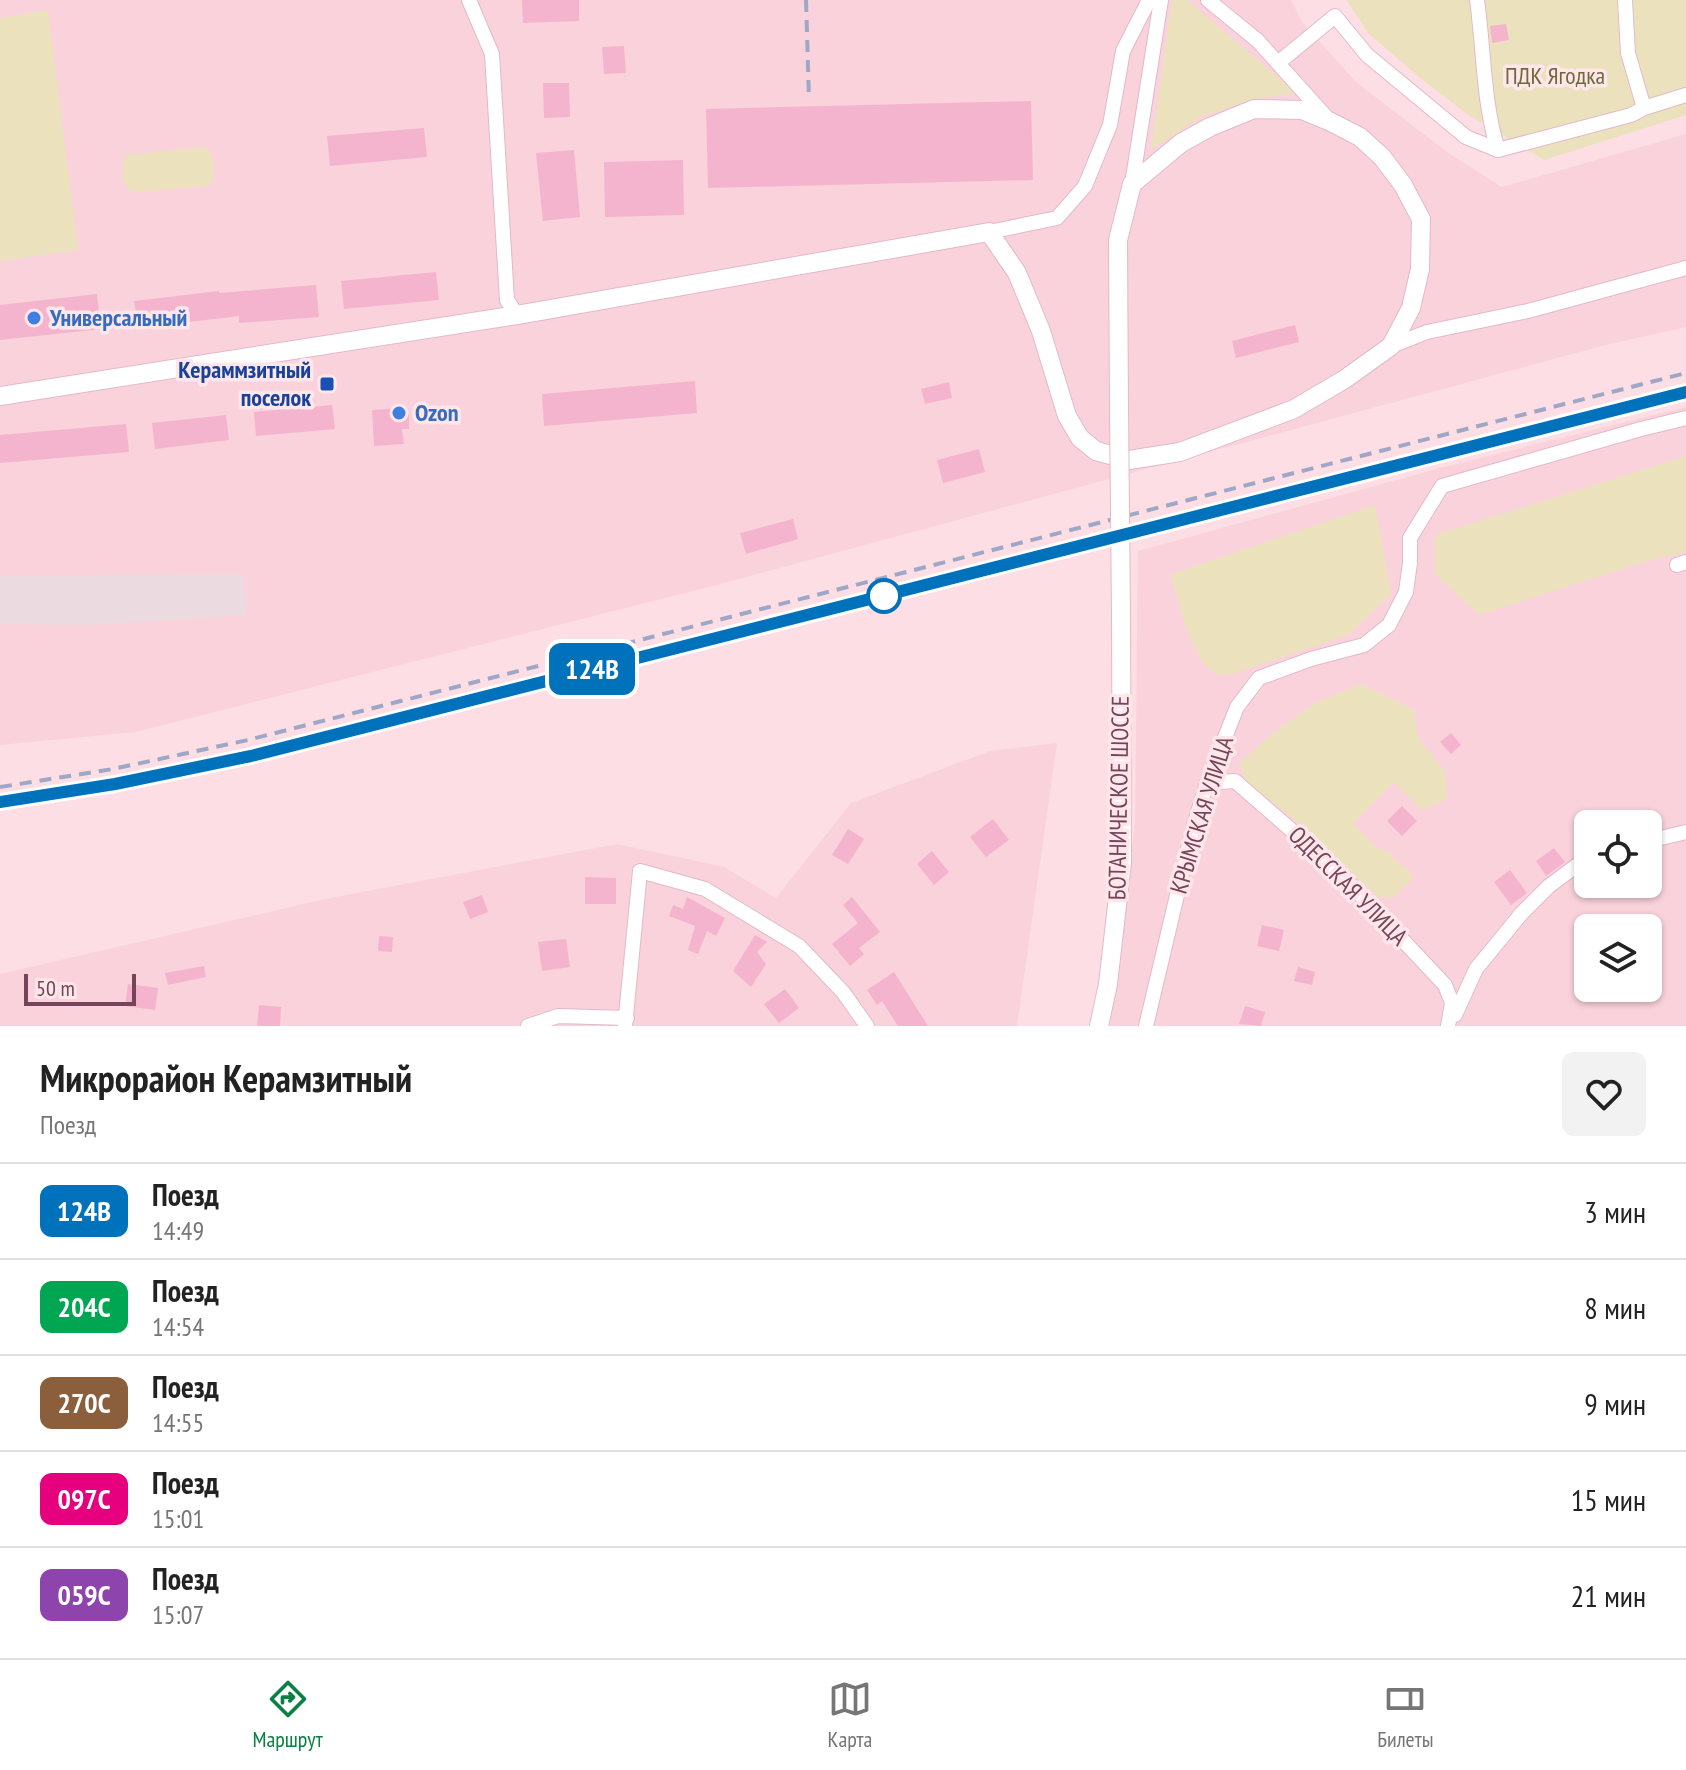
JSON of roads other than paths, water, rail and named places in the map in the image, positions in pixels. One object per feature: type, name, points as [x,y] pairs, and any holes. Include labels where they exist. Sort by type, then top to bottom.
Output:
[{"type":"street","points":[[469,0],[492,54],[507,300],[517,315]]},
{"type":"street","points":[[0,396],[517,315],[1057,218],[1085,186],[1110,125],[1123,51],[1149,0]]},
{"type":"street","points":[[1132,184],[1161,0]]},
{"type":"street","points":[[1208,0],[1258,41],[1331,122]]},
{"type":"street","points":[[1477,0],[1490,124],[1498,150]]},
{"type":"street","points":[[1625,0],[1628,53],[1644,108]]},
{"type":"street","points":[[1278,63],[1335,16],[1367,55],[1466,137],[1498,150],[1631,115],[1686,95]]},
{"type":"street","points":[[1132,184],[1181,143],[1254,109],[1302,110],[1360,137],[1382,157],[1403,185],[1421,219],[1420,269],[1411,308],[1391,346]]},
{"type":"street","name":"БОТАНИЧЕСКОЕ ШОССЕ","points":[[1099,1026],[1108,984],[1122,862],[1118,240],[1132,184]]},
{"type":"street","points":[[989,232],[1017,273],[1041,331],[1067,416],[1080,438],[1096,451],[1129,460],[1180,452],[1294,409],[1345,379],[1391,346],[1427,332],[1528,311],[1686,268]]},
{"type":"street","name":"КРЫМСКАЯ УЛИЦА","points":[[1146,1026],[1192,832],[1207,783],[1237,707],[1259,678],[1311,659],[1364,645],[1389,625],[1406,592],[1410,538],[1442,486],[1686,418]]},
{"type":"street","name":"ОДЕССКАЯ УЛИЦА","points":[[1207,783],[1235,781],[1336,869],[1445,985],[1452,1003],[1449,1026]]},
{"type":"street","points":[[1662,838],[1686,832]]},
{"type":"street","name":"ОДЕССКАЯ УЛИЦА","points":[[1449,1026],[1476,969],[1521,914],[1549,886],[1574,867]]},
{"type":"street","points":[[528,1026],[558,1016],[626,1022],[640,871],[705,889],[799,946],[843,992],[867,1026]]},
{"type":"railway","points":[[806,0],[809,100]]},
{"type":"railway","points":[[0,787],[113,769],[248,740],[1686,373]]},
{"type":"railway","points":[[0,802],[115,784],[251,756],[1686,392]]},
{"type":"train","name":"124В","points":[[0,802],[115,784],[251,756],[1686,392]]},
{"type":"place","name":"Универсальный","points":[[34,318]]},
{"type":"place","name":"Кераммзитный поселок","points":[[327,384]]},
{"type":"place","name":"Ozon","points":[[399,413]]},
{"type":"park label","name":"ПДК Ягодка","points":[[1555,76]]}]
